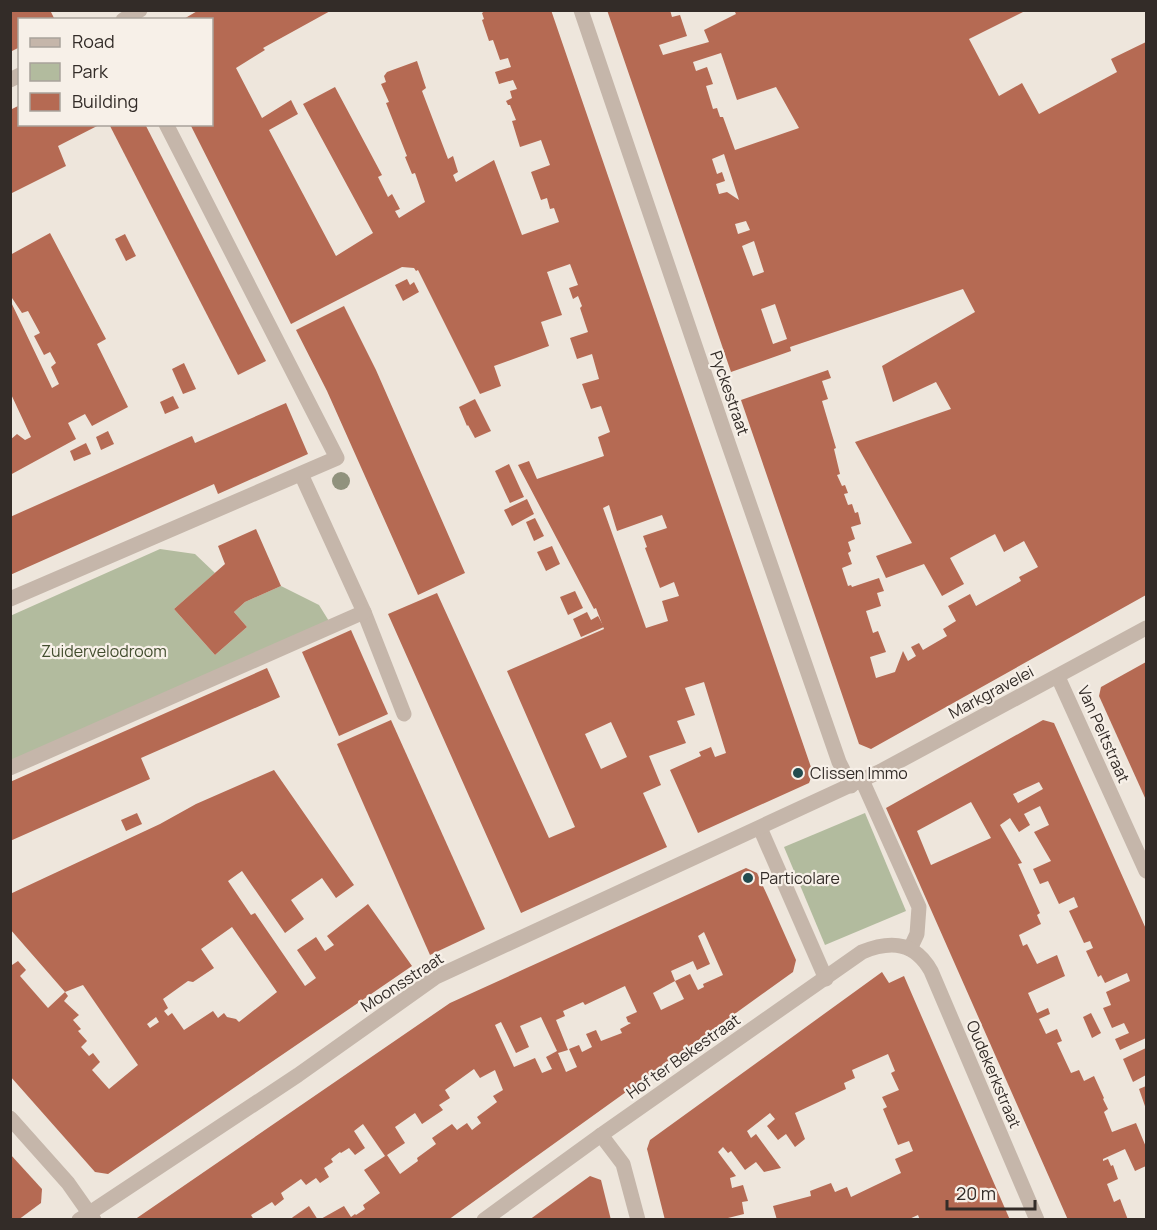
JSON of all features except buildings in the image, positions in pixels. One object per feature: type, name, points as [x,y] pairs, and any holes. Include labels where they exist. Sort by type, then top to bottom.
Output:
[{"type":"street","points":[[126,18],[140,10]]},
{"type":"street","name":"Pyckestraat","points":[[581,10],[724,434],[839,762],[857,783],[919,907],[917,934],[910,949]]},
{"type":"street","points":[[10,599],[337,458],[167,126]]},
{"type":"street","points":[[302,474],[364,612],[404,714]]},
{"type":"street","points":[[10,768],[364,612]]},
{"type":"street","name":"Markgravelei","points":[[760,828],[857,783],[1146,628]]},
{"type":"street","name":"Van Peltstraat","points":[[1058,677],[1146,871]]},
{"type":"street","points":[[760,828],[826,979]]},
{"type":"street","name":"Moonsstraat","points":[[87,1217],[298,1075],[436,977],[760,828]]},
{"type":"street","name":"Hof ter Bekestraat","points":[[484,1220],[862,952],[871,948],[892,945],[910,949]]},
{"type":"street","name":"Oudekerkstraat","points":[[910,949],[919,954],[931,971],[1037,1220]]},
{"type":"street","points":[[10,1118],[68,1183],[87,1217]]},
{"type":"street","points":[[601,1135],[623,1164],[638,1220]]},
{"type":"green space","name":"Zuidervelodroom","points":[[160,549],[195,554],[215,573],[174,609],[215,655],[247,627],[234,612],[245,602],[281,586],[319,605],[332,626],[11,768],[10,616]]},
{"type":"green space","points":[[865,813],[906,911],[825,945],[784,847]]},
{"type":"place","name":"Clissen Immo","points":[[798,773]]},
{"type":"place","name":"Particolare","points":[[748,878]]}]
